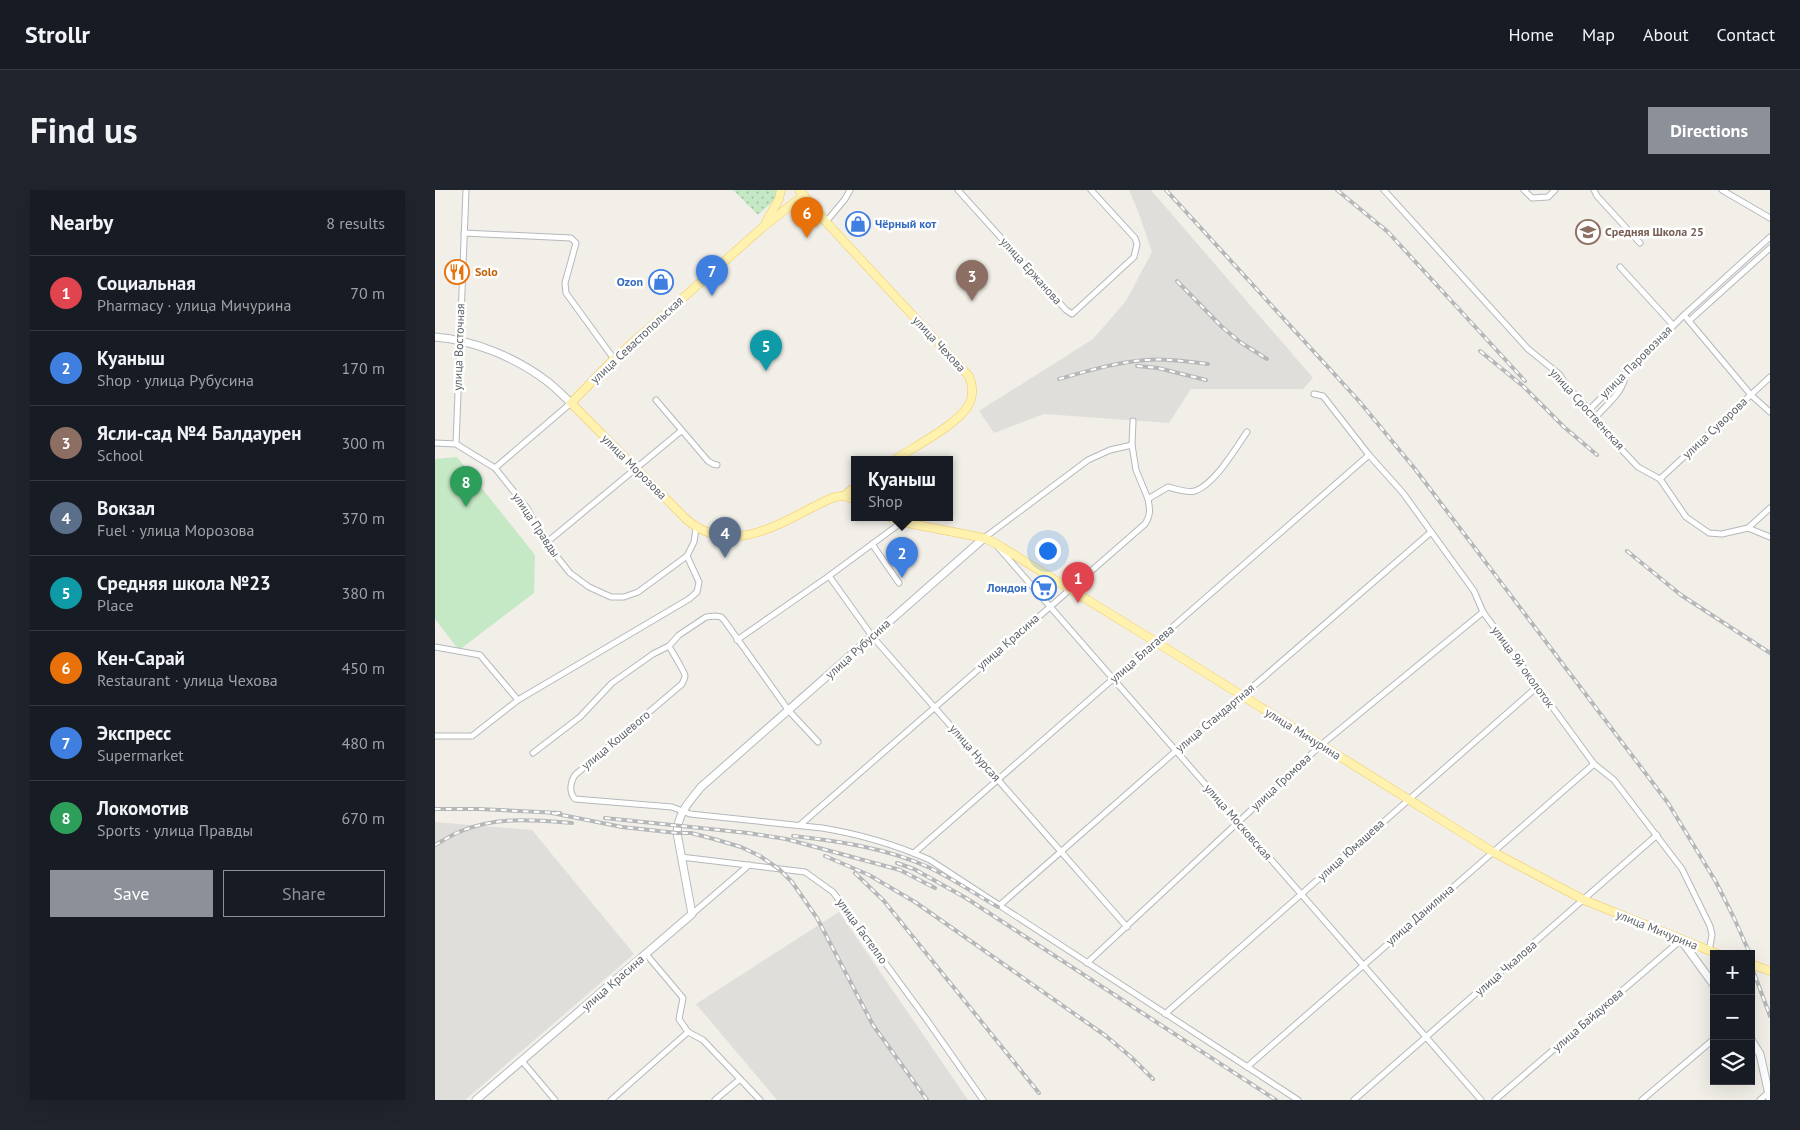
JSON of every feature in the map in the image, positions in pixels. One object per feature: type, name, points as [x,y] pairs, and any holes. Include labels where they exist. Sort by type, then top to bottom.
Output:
[{"type":"main road","points":[[763,227],[779,199],[781,190]]},
{"type":"main road","name":"улица Севастопольская","points":[[571,403],[614,359],[802,192]]},
{"type":"main road","name":"улица Чехова","points":[[802,192],[827,222],[969,376],[973,385],[968,407],[958,418],[900,456]]},
{"type":"main road","name":"улица Морозова","points":[[571,403],[696,528],[713,534],[750,535],[778,526],[832,498],[844,496]]},
{"type":"main road","points":[[851,490],[844,496],[851,499]]},
{"type":"main road","name":"улица Мичурина","points":[[902,522],[984,538],[995,543],[1493,852],[1584,900],[1709,951]]},
{"type":"main road","points":[[1755,966],[1770,972]]},
{"type":"street","name":"улица Восточная","points":[[456,444],[466,190]]},
{"type":"street","points":[[827,222],[850,190]]},
{"type":"street","name":"улица Ержанова","points":[[958,190],[1066,310],[1072,314],[1134,257],[1137,250],[1135,238],[1091,190]]},
{"type":"street","name":"улица Сроственская","points":[[1384,190],[1528,349],[1559,374],[1609,436],[1638,466],[1660,479],[1686,517],[1709,533],[1721,534],[1748,528]]},
{"type":"street","points":[[1524,190],[1532,198],[1548,197],[1555,190]]},
{"type":"street","points":[[1594,190],[1597,196],[1640,243]]},
{"type":"street","points":[[1722,190],[1770,218]]},
{"type":"street","points":[[464,233],[571,238],[574,240],[576,243],[565,283],[566,294],[614,359]]},
{"type":"street","name":"улица Паровозная","points":[[1589,410],[1673,325],[1770,237]]},
{"type":"street","name":"улица Паровозная","points":[[1684,315],[1689,321],[1770,248]]},
{"type":"street","points":[[1620,267],[1673,325]]},
{"type":"street","points":[[1689,321],[1751,394],[1770,412]]},
{"type":"street","name":"улица Морозова","points":[[435,337],[459,340],[499,354],[524,366],[549,383],[571,403]]},
{"type":"street","points":[[1595,418],[1621,388],[1625,381],[1625,374]]},
{"type":"street","name":"улица Суворова","points":[[1660,479],[1770,377]]},
{"type":"street","name":"улица 9й околоток","points":[[1314,394],[1323,396],[1369,455],[1403,494],[1474,591],[1483,612],[1537,688],[1594,764],[1614,780],[1682,869],[1710,926],[1712,935],[1709,951]]},
{"type":"street","points":[[657,400],[708,461],[717,464]]},
{"type":"street","name":"улица Севастопольская","points":[[495,468],[571,403]]},
{"type":"street","points":[[1133,421],[1132,445],[1136,470],[1148,499],[1168,487],[1181,491],[1194,491],[1210,481],[1247,432]]},
{"type":"street","points":[[546,543],[681,431]]},
{"type":"street","name":"улица Правды","points":[[435,443],[456,444],[495,468],[533,517],[546,543],[570,573],[589,586],[611,597],[624,597],[638,592],[687,556]]},
{"type":"street","name":"улица Рубусина","points":[[692,914],[677,825],[682,811],[701,787],[984,538],[1089,460],[1110,450],[1132,445]]},
{"type":"street","name":"улица Благаева","points":[[914,853],[1369,455]]},
{"type":"street","name":"улица Красина","points":[[800,825],[1145,524],[1151,510],[1148,499]]},
{"type":"street","points":[[1770,508],[1748,528],[1770,537]]},
{"type":"street","points":[[737,640],[902,522]]},
{"type":"street","points":[[435,736],[472,736],[518,700],[697,592],[699,582],[687,556],[694,542],[696,528]]},
{"type":"street","name":"улица Стандартная","points":[[1000,905],[1431,532]]},
{"type":"street","name":"улица Московская","points":[[995,543],[1481,1100]]},
{"type":"street","points":[[871,544],[899,583]]},
{"type":"street","name":"улица Нурсая","points":[[829,576],[873,636],[1127,927]]},
{"type":"street","name":"улица Громова","points":[[1087,963],[1321,745],[1483,612]]},
{"type":"street","points":[[533,753],[580,717],[612,683],[653,654],[669,646],[679,635],[706,616],[721,617],[789,711],[818,742]]},
{"type":"street","name":"улица Кошевого","points":[[669,646],[684,672],[683,684],[581,770],[571,780],[570,790],[571,796],[575,799],[666,806],[682,811]]},
{"type":"street","points":[[435,647],[480,655],[518,700]]},
{"type":"street","name":"улица Юмашева","points":[[1165,1014],[1537,688]]},
{"type":"street","name":"улица Данилина","points":[[1247,1067],[1594,764]]},
{"type":"street","points":[[682,811],[690,814],[800,825],[844,832],[914,853],[930,860],[1298,1100]]},
{"type":"street","name":"улица Чкалова","points":[[1355,1100],[1657,835]]},
{"type":"street","name":"улица Гастелло","points":[[681,857],[805,872],[833,892],[983,1100]]},
{"type":"street","name":"улица Красина","points":[[476,1100],[749,865]]},
{"type":"street","points":[[1681,940],[1710,980]]},
{"type":"street","name":"улица Байдукова","points":[[1495,1100],[1681,940]]},
{"type":"street","points":[[645,954],[683,998],[679,1019],[688,1032],[703,1040],[760,1100]]},
{"type":"street","points":[[611,1100],[688,1032]]},
{"type":"street","points":[[1643,1100],[1713,1040]]},
{"type":"street","points":[[1755,1046],[1760,1054],[1769,1096],[1760,1100]]},
{"type":"street","points":[[522,1061],[555,1100]]},
{"type":"street","points":[[715,1100],[740,1079]]},
{"type":"shaded area","points":[[1129,190],[1151,190],[1313,378],[1303,389],[1191,389],[1169,423],[1044,414],[994,433],[979,411],[1093,339],[1126,301],[1152,252]]},
{"type":"shaded area","points":[[435,822],[532,830],[634,954],[465,1100],[435,1100]]},
{"type":"shaded area","points":[[839,912],[968,1100],[777,1100],[696,1004]]},
{"type":"green space","points":[[733,190],[780,190],[783,192],[758,215]]},
{"type":"green space","points":[[457,457],[535,555],[534,593],[459,650],[435,619],[435,459]]},
{"type":"railway","points":[[1166,190],[1359,401],[1415,469],[1668,803],[1716,882],[1748,950]]},
{"type":"railway","points":[[1337,190],[1388,232],[1525,381]]},
{"type":"railway","points":[[1177,281],[1222,327],[1240,342],[1267,359]]},
{"type":"railway","points":[[1480,351],[1523,386],[1564,427],[1597,455]]},
{"type":"railway","points":[[1059,379],[1102,367],[1135,361],[1177,360],[1208,364]]},
{"type":"railway","points":[[1137,366],[1158,368],[1206,380]]},
{"type":"railway","points":[[1627,551],[1681,595],[1770,653]]},
{"type":"railway","points":[[435,809],[560,813]]},
{"type":"railway","points":[[552,813],[622,827],[691,833],[741,847],[760,856],[779,869],[792,882],[817,918],[873,1025],[927,1100]]},
{"type":"railway","points":[[605,818],[748,833],[786,839],[900,870],[935,888]]},
{"type":"railway","points":[[435,845],[459,832],[487,823],[515,820],[572,823]]},
{"type":"railway","points":[[793,836],[862,846],[912,860],[946,876],[998,907]]},
{"type":"railway","points":[[825,856],[869,875],[915,902],[1106,1036],[1153,1079]]},
{"type":"railway","points":[[897,863],[914,869],[966,898],[1276,1100]]},
{"type":"railway","points":[[855,873],[884,901],[1039,1093]]},
{"type":"railway","points":[[1755,976],[1770,1016]]},
{"type":"place","name":"Чёрный кот","points":[[858,224]]},
{"type":"place","name":"Средняя Школа 25","points":[[1588,232]]},
{"type":"place","name":"Кен-Сарай","points":[[807,238]]},
{"type":"place","name":"Solo","points":[[457,272]]},
{"type":"place","name":"Ozon","points":[[661,282]]},
{"type":"place","name":"Экспресс","points":[[712,296]]},
{"type":"place","name":"Ясли-сад №4 Балдаурен","points":[[972,301]]},
{"type":"place","name":"Средняя школа №23","points":[[766,371]]},
{"type":"place","name":"Локомотив","points":[[466,507]]},
{"type":"place","name":"Вокзал","points":[[725,558]]},
{"type":"place","name":"Куаныш","points":[[902,578]]},
{"type":"place","name":"Лондон","points":[[1044,588]]},
{"type":"place","name":"Социальная","points":[[1078,603]]}]
